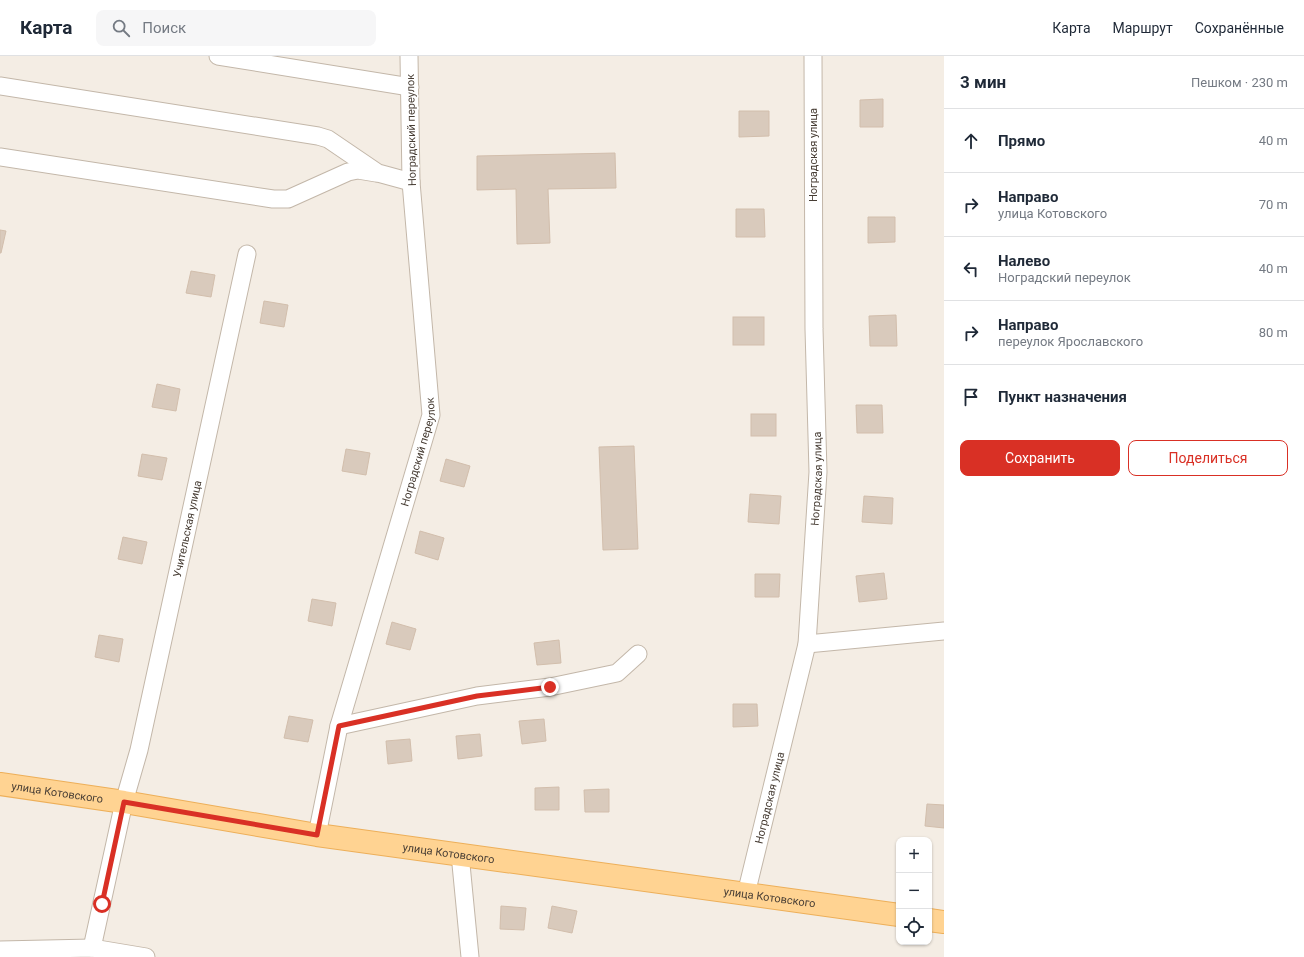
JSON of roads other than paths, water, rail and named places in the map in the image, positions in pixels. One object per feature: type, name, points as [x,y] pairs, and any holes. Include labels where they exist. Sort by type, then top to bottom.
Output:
[{"type":"main road","name":"улица Котовского","points":[[0,784],[124,802],[317,835],[896,915]]},
{"type":"main road","points":[[932,920],[944,922]]},
{"type":"street","points":[[218,56],[410,87]]},
{"type":"street","name":"Ноградский переулок","points":[[317,835],[339,726],[431,415],[412,182],[409,56]]},
{"type":"street","name":"Ноградская улица","points":[[746,894],[807,644],[818,472],[814,328],[813,56]]},
{"type":"street","points":[[0,86],[318,136],[328,139],[378,173]]},
{"type":"street","points":[[0,157],[273,199],[288,199],[348,172],[365,170],[412,182]]},
{"type":"street","name":"Учительская улица","points":[[92,948],[124,802],[139,750],[247,254]]},
{"type":"street","points":[[807,644],[944,631]]},
{"type":"street","points":[[339,726],[477,696],[550,687],[617,673],[638,654]]},
{"type":"street","points":[[460,854],[470,957]]},
{"type":"street","points":[[0,950],[92,948],[146,957]]}]
